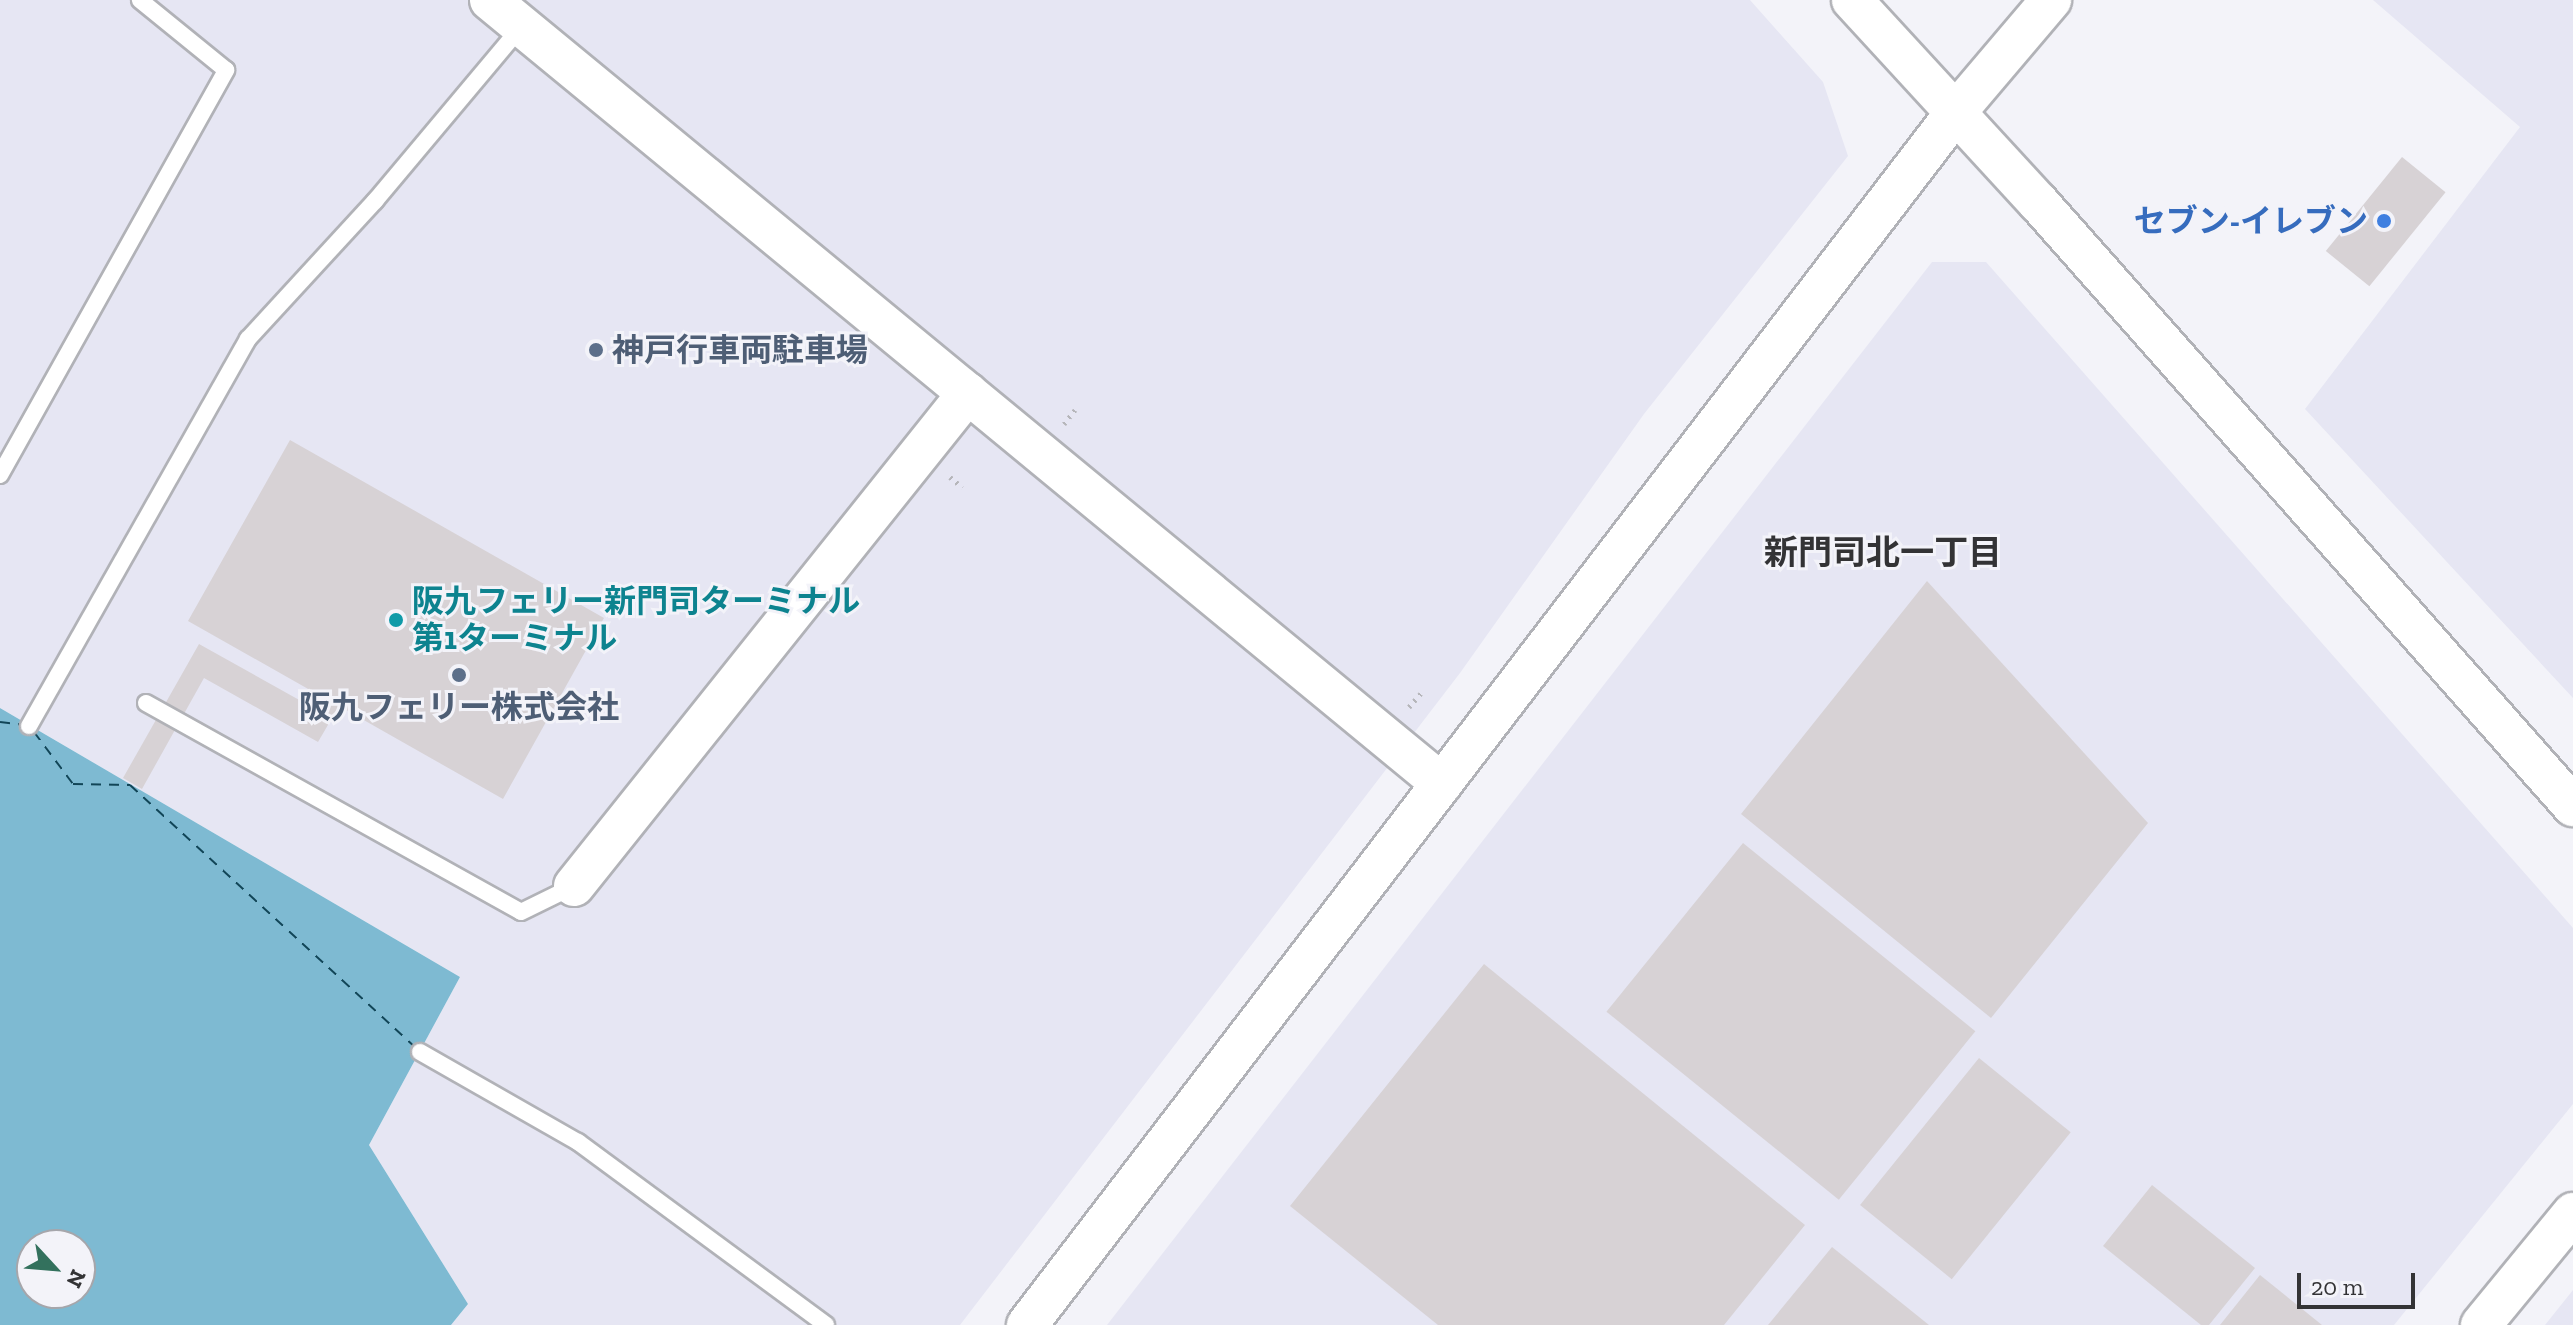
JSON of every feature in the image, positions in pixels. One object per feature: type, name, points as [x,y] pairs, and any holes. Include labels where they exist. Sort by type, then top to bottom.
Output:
[{"type":"street","points":[[490,0],[1442,784]]},
{"type":"street","points":[[1852,0],[1956,112],[2573,806]]},
{"type":"street","points":[[1027,1325],[1956,112],[2051,0]]},
{"type":"street","points":[[574,886],[968,393]]},
{"type":"street","points":[[2481,1325],[2573,1213]]},
{"type":"lane","points":[[0,475],[226,70],[140,0]]},
{"type":"lane","points":[[29,726],[248,339],[375,201],[522,26]]},
{"type":"lane","points":[[146,703],[521,912],[574,886]]},
{"type":"lane","points":[[420,1052],[578,1142],[826,1325]]},
{"type":"shaded area","points":[[0,0],[1750,0],[1823,82],[1848,156],[1644,414],[1460,673],[960,1325],[451,1325],[468,1304],[369,1145],[460,977],[0,708]]},
{"type":"shaded area","points":[[2373,0],[2573,0],[2573,698],[2305,409],[2520,127]]},
{"type":"shaded area","points":[[1932,262],[1986,262],[2573,928],[2573,1104],[2394,1325],[1107,1325]]},
{"type":"shaded area","points":[[2573,1290],[2573,1325],[2545,1325]]},
{"type":"water","points":[[0,708],[460,977],[369,1145],[468,1304],[451,1325],[0,1325]]},
{"type":"building","points":[[2402,157],[2446,192],[2369,286],[2326,251]]},
{"type":"building","name":"阪九フェリー新門司ターミナル 第1ターミナル","points":[[290,440],[604,618],[503,799],[339,706],[318,742],[204,678],[142,789],[123,778],[199,644],[310,706],[317,694],[188,621]]},
{"type":"building","points":[[1927,581],[2148,823],[1991,1018],[1741,814]]},
{"type":"building","points":[[1743,843],[1975,1031],[1839,1200],[1606,1012]]},
{"type":"building","points":[[1484,964],[1805,1225],[1724,1325],[1438,1325],[1290,1206]]},
{"type":"building","points":[[1979,1058],[2071,1132],[1952,1279],[1860,1205]]},
{"type":"building","points":[[2152,1185],[2255,1268],[2209,1325],[2201,1325],[2103,1246]]},
{"type":"building","points":[[1832,1247],[1929,1325],[1768,1325]]},
{"type":"building","points":[[2260,1275],[2322,1325],[2220,1325]]},
{"type":"ferry route","points":[[0,722],[23,725]]},
{"type":"ferry route","points":[[34,732],[73,784],[130,785],[415,1047]]},
{"type":"place","name":"セブン-イレブン","points":[[2384,221]]},
{"type":"place","name":"神戸行車両駐車場","points":[[596,350]]},
{"type":"place","name":"阪九フェリー新門司ターミナル 第1ターミナル","points":[[396,620]]},
{"type":"place","name":"阪九フェリー株式会社","points":[[459,675]]},
{"type":"district","name":"新門司北一丁目","points":[[1883,553]]}]
